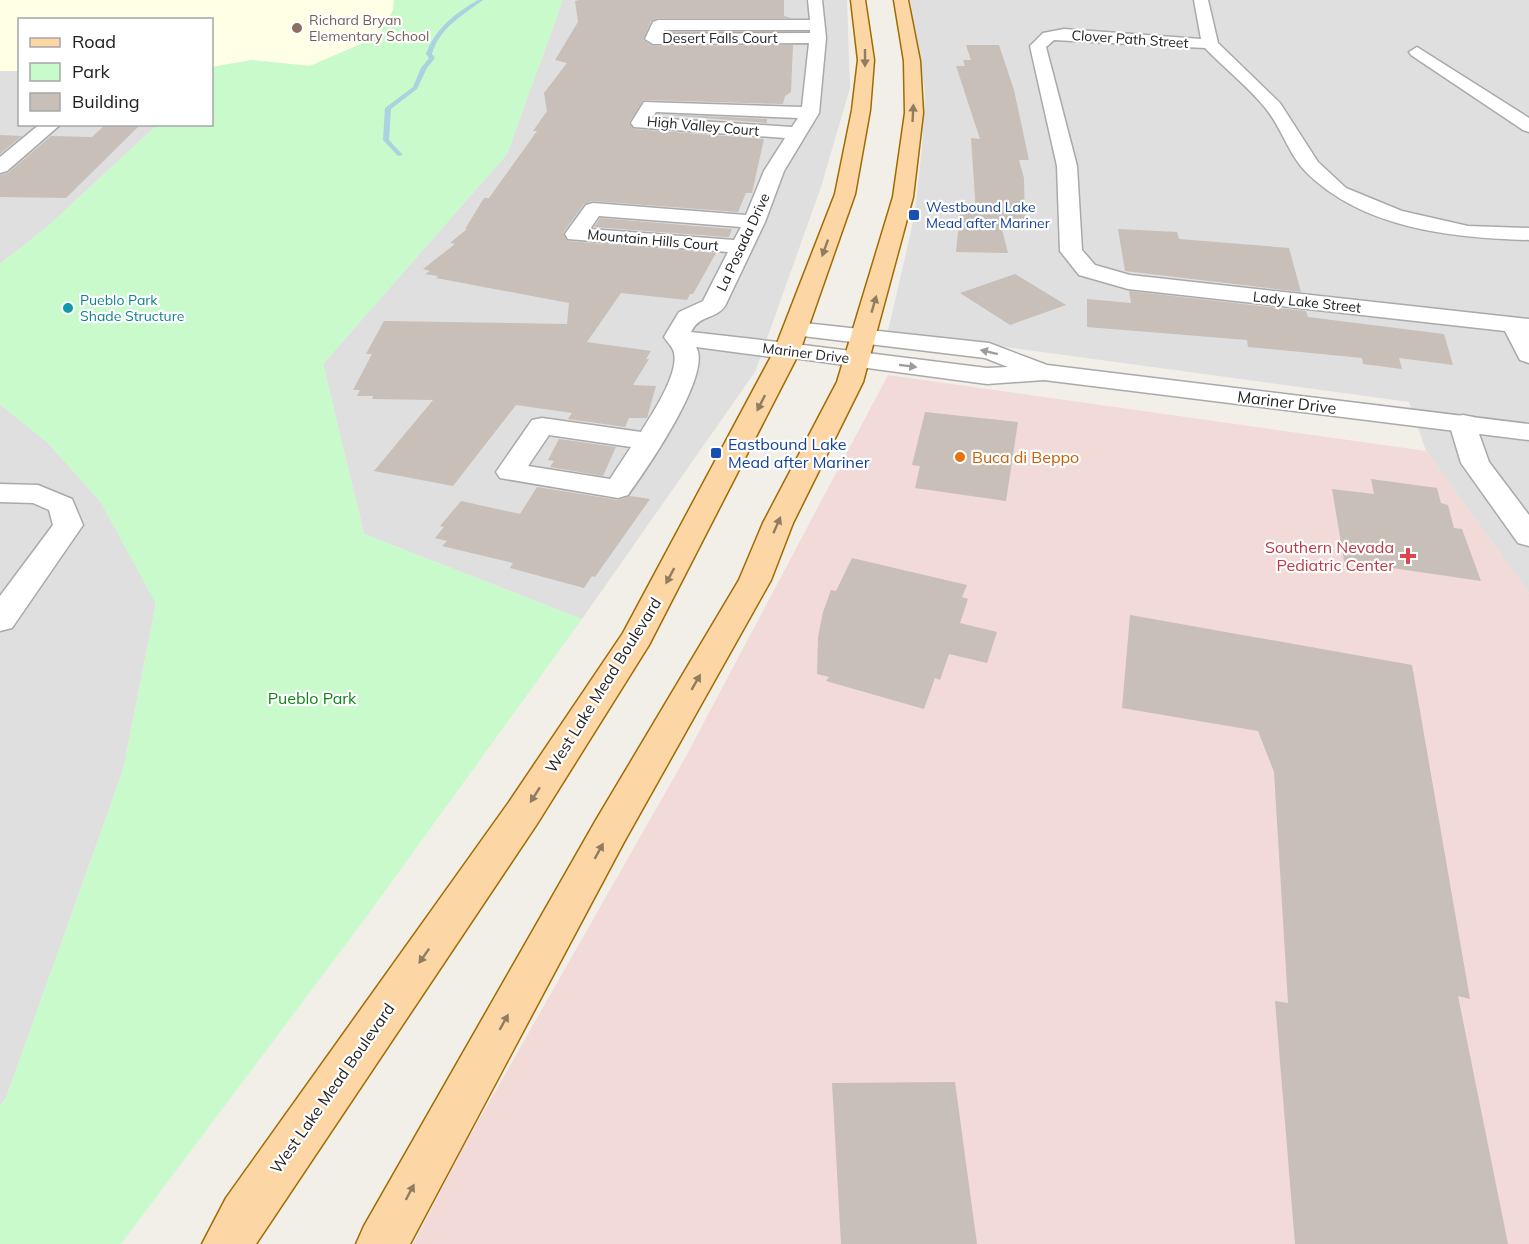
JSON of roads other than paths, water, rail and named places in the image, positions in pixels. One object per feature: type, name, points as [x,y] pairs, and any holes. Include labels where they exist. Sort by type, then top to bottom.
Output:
[{"type":"main road","name":"West Lake Mead Boulevard","points":[[228,1244],[250,1207],[523,813],[637,637],[791,340],[845,194],[861,110],[866,60],[858,0]]},
{"type":"main road","points":[[382,1244],[598,852],[755,580],[777,523],[861,348],[903,197],[914,113],[912,61],[901,0]]},
{"type":"street","name":"La Posada Drive","points":[[682,327],[713,306],[754,222],[774,171],[810,113],[816,75],[818,32],[816,0]]},
{"type":"street","points":[[1201,0],[1210,45],[1274,106],[1311,166],[1339,192],[1396,216],[1468,232],[1529,234]]},
{"type":"street","name":"Desert Falls Court","points":[[658,25],[818,32],[654,39],[658,25]]},
{"type":"street","name":"Clover Path Street","points":[[1087,270],[1071,251],[1067,166],[1038,46],[1049,36],[1064,34],[1210,45]]},
{"type":"street","points":[[1417,52],[1529,126]]},
{"type":"street","name":"High Valley Court","points":[[798,133],[640,123],[650,106],[810,113]]},
{"type":"street","points":[[0,167],[50,126]]},
{"type":"street","name":"Mountain Hills Court","points":[[742,247],[576,234],[593,209],[754,222]]},
{"type":"street","name":"Lady Lake Street","points":[[1087,270],[1128,282],[1522,326]]},
{"type":"street","points":[[1522,326],[1529,356]]},
{"type":"street","name":"Mariner Drive","points":[[682,327],[861,348],[987,376],[1044,372],[1529,432]]},
{"type":"street","points":[[648,441],[542,426],[510,472],[618,489],[648,441],[686,372],[687,353],[682,327]]},
{"type":"street","points":[[1463,423],[1475,463],[1529,536]]},
{"type":"street","points":[[0,493],[38,494],[62,505],[68,525],[0,620]]},
{"type":"waterway","points":[[400,155],[386,140],[388,108],[415,88],[424,68],[432,58],[429,54],[432,45],[442,29],[481,0]]},
{"type":"place","name":"Richard Bryan Elementary School","points":[[297,28]]},
{"type":"place","name":"Westbound Lake Mead after Mariner","points":[[914,215]]},
{"type":"place","name":"Pueblo Park Shade Structure","points":[[68,308]]},
{"type":"place","name":"Eastbound Lake Mead after Mariner","points":[[716,453]]},
{"type":"place","name":"Buca di Beppo","points":[[960,457]]},
{"type":"place","name":"Southern Nevada Pediatric Center","points":[[1408,556]]},
{"type":"park label","name":"Pueblo Park","points":[[312,698]]}]
